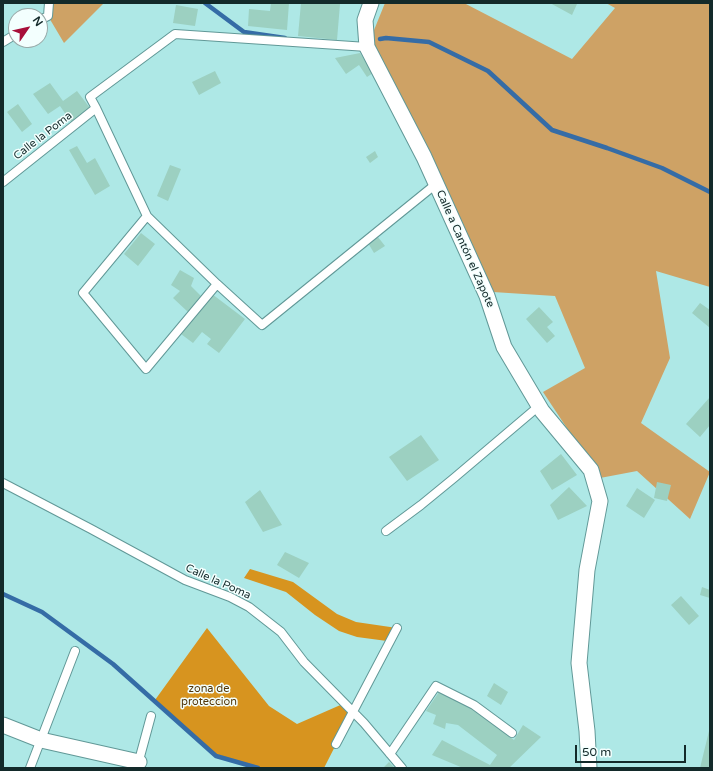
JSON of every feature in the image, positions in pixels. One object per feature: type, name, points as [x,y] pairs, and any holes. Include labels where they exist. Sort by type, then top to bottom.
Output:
[{"type":"street","name":"Calle a Cantón el Zapote","points":[[371,3],[365,20],[367,47],[424,157],[488,296],[504,347],[542,411],[591,470],[600,500],[587,570],[579,663],[587,731],[589,768]]},
{"type":"street","points":[[3,725],[41,740],[138,765]]},
{"type":"lane","points":[[48,16],[49,3]]},
{"type":"lane","points":[[367,47],[175,34],[90,97],[147,216],[262,325],[436,184]]},
{"type":"lane","name":"Calle la Poma","points":[[3,182],[96,108]]},
{"type":"lane","points":[[147,216],[83,293],[146,369],[217,284]]},
{"type":"lane","points":[[386,531],[448,483],[539,406]]},
{"type":"lane","name":"Calle la Poma","points":[[3,483],[92,529],[185,580],[230,597],[249,607],[282,632],[304,662],[353,711],[402,768]]},
{"type":"lane","points":[[336,744],[397,628]]},
{"type":"lane","points":[[30,768],[75,650]]},
{"type":"lane","points":[[390,754],[436,686],[474,705],[512,733]]},
{"type":"lane","points":[[138,765],[152,716]]},
{"type":"shaded area","points":[[49,3],[104,3],[64,43],[48,16]]},
{"type":"shaded area","points":[[385,3],[464,3],[572,59],[615,8],[606,3],[710,3],[710,287],[656,271],[670,358],[641,423],[710,472],[690,519],[637,471],[600,478],[543,392],[585,368],[555,296],[493,292],[370,40]]},
{"type":"green space","points":[[250,569],[293,582],[337,614],[356,622],[397,628],[387,641],[357,637],[339,631],[315,615],[286,592],[244,578]]},
{"type":"green space","name":"zona de proteccion","points":[[207,628],[269,706],[297,724],[345,703],[353,711],[324,768],[259,768],[213,753],[155,700]]},
{"type":"building","points":[[271,3],[289,3],[287,30],[248,26],[249,9],[270,11]]},
{"type":"building","points":[[301,3],[340,4],[337,40],[298,36]]},
{"type":"building","points":[[550,3],[575,3],[577,4],[572,15]]},
{"type":"building","points":[[176,5],[198,9],[195,26],[173,23]]},
{"type":"building","points":[[360,53],[373,73],[367,77],[359,65],[346,74],[335,58]]},
{"type":"building","points":[[215,71],[221,83],[199,95],[192,82]]},
{"type":"building","points":[[50,83],[63,101],[77,91],[90,108],[71,122],[60,106],[48,114],[33,94]]},
{"type":"building","points":[[18,104],[32,124],[22,132],[7,112]]},
{"type":"building","points":[[77,146],[87,163],[95,158],[110,186],[95,195],[69,150]]},
{"type":"building","points":[[375,151],[378,157],[370,163],[366,157]]},
{"type":"building","points":[[170,165],[181,169],[168,201],[157,196]]},
{"type":"building","points":[[141,233],[155,244],[138,266],[124,254]]},
{"type":"building","points":[[378,237],[385,246],[374,253],[368,243]]},
{"type":"building","points":[[180,270],[194,278],[191,286],[201,296],[188,312],[173,298],[180,291],[171,285]]},
{"type":"building","points":[[212,294],[245,319],[219,353],[207,344],[211,339],[202,332],[193,343],[181,334]]},
{"type":"building","points":[[700,303],[710,310],[710,328],[692,313]]},
{"type":"building","points":[[539,307],[553,322],[547,327],[555,336],[547,343],[526,319]]},
{"type":"building","points":[[710,397],[710,425],[700,437],[686,424]]},
{"type":"building","points":[[421,435],[439,460],[407,481],[389,457]]},
{"type":"building","points":[[561,454],[577,475],[552,490],[540,471]]},
{"type":"building","points":[[657,482],[671,485],[667,501],[654,498]]},
{"type":"building","points":[[569,487],[587,506],[558,520],[550,505]]},
{"type":"building","points":[[637,488],[655,500],[644,518],[626,506]]},
{"type":"building","points":[[260,490],[282,525],[263,532],[245,502]]},
{"type":"building","points":[[285,552],[309,563],[299,578],[277,565]]},
{"type":"building","points":[[702,587],[710,590],[710,598],[700,595]]},
{"type":"building","points":[[681,596],[699,616],[689,625],[671,605]]},
{"type":"building","points":[[494,683],[508,692],[501,705],[487,696]]},
{"type":"building","points":[[439,692],[471,707],[514,740],[523,725],[541,737],[509,768],[463,768],[432,755],[442,740],[490,765],[497,755],[458,725],[446,723],[445,729],[433,724],[436,715],[426,711]]},
{"type":"building","points":[[709,731],[710,768],[700,768]]},
{"type":"building","points":[[389,762],[395,768],[383,768]]},
{"type":"waterway","points":[[205,3],[244,32],[285,38]]},
{"type":"waterway","points":[[380,39],[386,38],[429,42],[488,71],[552,130],[662,168],[710,192]]},
{"type":"waterway","points":[[3,594],[42,612],[113,664],[216,756],[258,768]]}]
